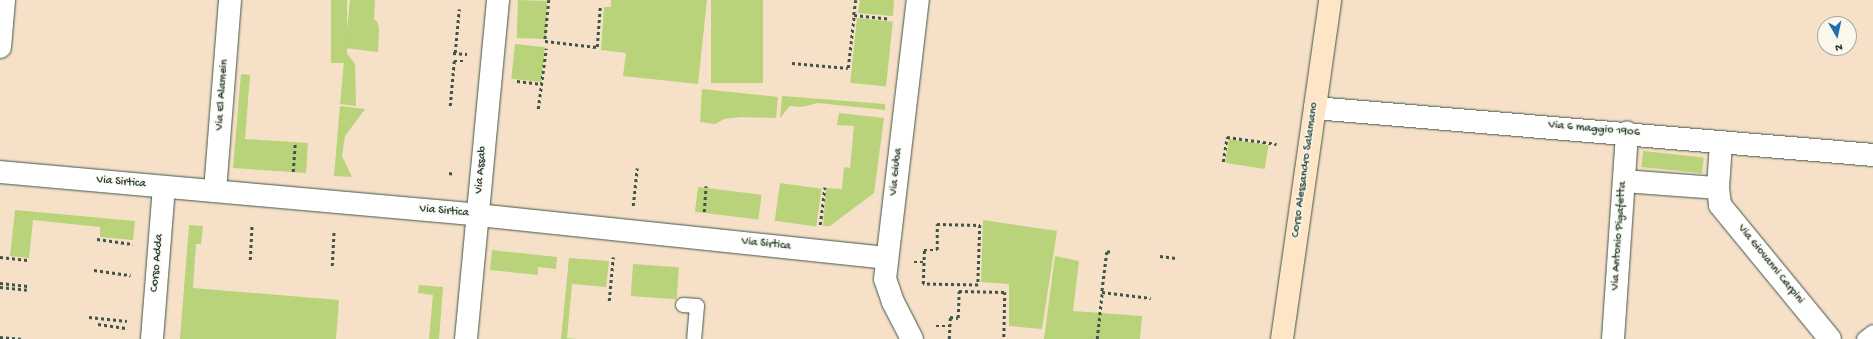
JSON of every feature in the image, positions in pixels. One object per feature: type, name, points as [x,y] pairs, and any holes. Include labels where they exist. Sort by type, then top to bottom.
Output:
[{"type":"street","points":[[0,47],[4,0]]},
{"type":"street","name":"Via El Alamein","points":[[215,191],[230,0]]},
{"type":"street","name":"Via Assab","points":[[466,339],[498,0]]},
{"type":"street","name":"Via Giuba","points":[[912,339],[893,302],[885,279],[918,0]]},
{"type":"street","name":"Corso Alessandro Salamano","points":[[1282,339],[1330,0]]},
{"type":"street","name":"Via 6 maggio 1906","points":[[1315,108],[1627,132],[1721,142],[1873,155]]},
{"type":"street","name":"Via Antonio Pigafetta","points":[[1613,339],[1627,132]]},
{"type":"street","name":"Via Giovanni Carpini","points":[[1721,142],[1718,188],[1720,205],[1830,339]]},
{"type":"street","name":"Via Sirtica","points":[[0,172],[478,214],[887,258]]},
{"type":"street","points":[[1624,181],[1718,188]]},
{"type":"street","name":"Corso Adda","points":[[153,332],[164,187]]},
{"type":"lane","points":[[683,305],[697,306],[694,338]]},
{"type":"lane","points":[[1864,339],[1873,332]]},
{"type":"path","points":[[549,0],[545,41],[597,47],[600,7]]},
{"type":"path","points":[[792,63],[848,68],[856,0]]},
{"type":"path","points":[[459,8],[454,53],[468,54]]},
{"type":"path","points":[[854,15],[894,20]]},
{"type":"path","points":[[538,109],[546,49]]},
{"type":"path","points":[[450,106],[453,60],[467,62]]},
{"type":"path","points":[[515,81],[542,84]]},
{"type":"path","points":[[1223,162],[1227,137],[1278,144]]},
{"type":"path","points":[[292,179],[295,144]]},
{"type":"path","points":[[632,213],[637,168]]},
{"type":"path","points":[[449,173],[456,174]]},
{"type":"path","points":[[703,216],[706,186]]},
{"type":"path","points":[[819,233],[824,188]]},
{"type":"path","points":[[250,260],[252,224]]},
{"type":"path","points":[[937,224],[980,225],[978,285],[923,284],[924,250],[937,250],[937,224]]},
{"type":"path","points":[[332,266],[334,232]]},
{"type":"path","points":[[97,239],[160,246]]},
{"type":"path","points":[[1097,339],[1107,252],[1110,252]]},
{"type":"path","points":[[1160,256],[1176,258]]},
{"type":"path","points":[[0,257],[30,260]]},
{"type":"path","points":[[609,301],[613,257]]},
{"type":"path","points":[[94,270],[157,278]]},
{"type":"path","points":[[0,283],[28,286]]},
{"type":"path","points":[[0,287],[27,290]]},
{"type":"path","points":[[949,339],[950,317],[958,318],[958,291],[1005,292],[1004,339]]},
{"type":"path","points":[[1102,292],[1151,298]]},
{"type":"path","points":[[89,317],[153,332]]},
{"type":"path","points":[[930,326],[950,326]]},
{"type":"path","points":[[0,336],[23,339]]},
{"type":"green space","points":[[331,0],[347,0],[347,63],[331,63]]},
{"type":"green space","points":[[350,0],[375,0],[374,19],[378,23],[379,30],[378,52],[345,48]]},
{"type":"green space","points":[[518,0],[547,1],[546,39],[517,38]]},
{"type":"green space","points":[[611,0],[707,0],[698,84],[623,76],[626,53],[601,50],[604,7],[611,7]]},
{"type":"green space","points":[[711,0],[763,0],[763,83],[711,83]]},
{"type":"green space","points":[[860,0],[894,0],[893,16],[858,13]]},
{"type":"green space","points":[[857,18],[893,22],[886,86],[850,83]]},
{"type":"green space","points":[[515,44],[545,47],[541,82],[511,79]]},
{"type":"green space","points":[[345,51],[355,64],[356,106],[340,104]]},
{"type":"green space","points":[[241,74],[250,75],[245,139],[308,143],[306,173],[233,168]]},
{"type":"green space","points":[[702,89],[778,97],[776,118],[741,117],[724,119],[715,124],[700,122]]},
{"type":"green space","points":[[782,96],[885,104],[885,110],[818,103],[802,107],[790,106],[780,118]]},
{"type":"green space","points":[[340,106],[365,109],[345,136],[342,156],[352,177],[334,176]]},
{"type":"green space","points":[[839,113],[884,118],[874,193],[830,226],[823,226],[826,188],[842,189],[844,167],[850,168],[854,126],[837,125]]},
{"type":"green space","points":[[1229,139],[1269,145],[1265,169],[1225,163]]},
{"type":"green space","points":[[1643,151],[1704,157],[1702,173],[1641,167]]},
{"type":"green space","points":[[780,183],[822,189],[816,226],[775,221]]},
{"type":"green space","points":[[698,187],[762,195],[758,220],[695,212]]},
{"type":"green space","points":[[15,210],[135,221],[133,240],[100,237],[100,227],[33,220],[29,258],[10,256]]},
{"type":"green space","points":[[983,220],[1057,231],[1042,329],[1009,326],[1009,284],[981,282]]},
{"type":"green space","points":[[189,225],[203,226],[201,244],[196,244],[193,288],[339,300],[336,339],[180,339]]},
{"type":"green space","points":[[492,250],[557,257],[556,269],[538,267],[538,275],[490,270]]},
{"type":"green space","points":[[1055,256],[1079,261],[1073,311],[1142,316],[1140,339],[1044,339]]},
{"type":"green space","points":[[569,258],[609,261],[606,287],[572,284],[567,338],[577,339],[561,339]]},
{"type":"green space","points":[[633,264],[679,267],[677,299],[631,296]]},
{"type":"green space","points":[[419,285],[443,287],[439,339],[429,339],[433,295],[418,293]]}]
